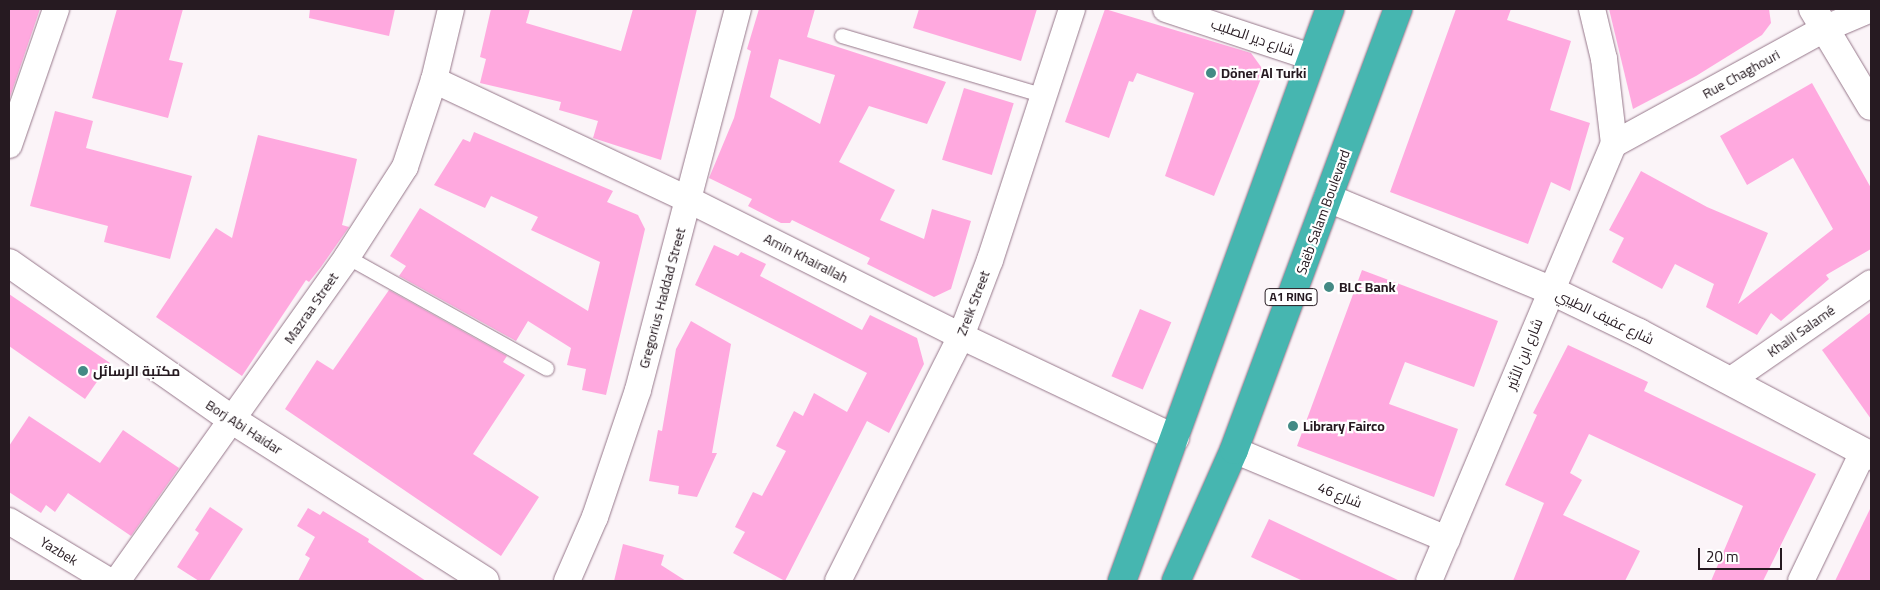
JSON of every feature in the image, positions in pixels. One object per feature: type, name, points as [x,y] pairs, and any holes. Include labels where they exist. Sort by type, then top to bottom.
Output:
[{"type":"highway","points":[[1122,581],[1176,438],[1311,57],[1330,9]]},
{"type":"highway","name":"Saëb Salam Boulevard","points":[[1176,581],[1234,450],[1398,9]]},
{"type":"street","points":[[9,145],[56,9]]},
{"type":"street","name":"Mazraa Street","points":[[118,581],[347,257],[405,167],[434,80],[451,9]]},
{"type":"street","name":"Gregorius Haddad Street","points":[[567,581],[595,517],[638,390],[738,9]]},
{"type":"street","name":"Zreik Street","points":[[838,581],[961,336],[990,260],[1041,95],[1072,9]]},
{"type":"street","name":"شارع دير الصليب","points":[[1166,9],[1311,57]]},
{"type":"street","points":[[1592,9],[1604,59],[1614,144]]},
{"type":"street","name":"Rue Chaghouri","points":[[1614,144],[1819,19],[1871,9]]},
{"type":"street","points":[[1819,19],[1871,106]]},
{"type":"street","name":"Amin Khairallah","points":[[434,80],[689,200],[961,336],[1176,438]]},
{"type":"street","name":"شارع ابن الأثير","points":[[1429,581],[1550,290],[1614,144]]},
{"type":"street","name":"شارع عفيف الطيبي","points":[[1328,198],[1550,290],[1731,380],[1867,454]]},
{"type":"street","name":"Borj Abi Haidar","points":[[9,263],[231,420],[485,581]]},
{"type":"street","name":"Khalil Salamé","points":[[1731,380],[1871,283]]},
{"type":"street","name":"شارع 46","points":[[1234,450],[1447,539]]},
{"type":"street","points":[[1801,581],[1867,454]]},
{"type":"street","name":"Yazbek","points":[[9,521],[109,581]]},
{"type":"lane","points":[[842,36],[1041,95]]},
{"type":"lane","points":[[347,257],[547,369]]},
{"type":"building","points":[[9,9],[40,9],[9,100]]},
{"type":"building","points":[[117,9],[183,9],[169,60],[183,63],[168,118],[92,98]]},
{"type":"building","points":[[310,9],[395,9],[389,36],[309,18]]},
{"type":"building","points":[[491,9],[530,9],[526,23],[621,51],[633,9],[697,9],[661,160],[593,138],[598,121],[559,110],[561,102],[480,83],[486,59],[480,57]]},
{"type":"building","points":[[759,9],[815,9],[807,37],[946,82],[927,124],[869,106],[839,162],[895,190],[880,220],[924,239],[932,209],[971,221],[951,289],[934,297],[867,264],[870,258],[792,220],[790,223],[781,223],[748,206],[752,199],[709,178],[734,118],[751,51],[747,49]],"holes":[[[779,59],[835,75],[820,124],[770,97]]]},
{"type":"building","points":[[919,9],[1037,9],[1021,61],[913,28]]},
{"type":"building","points":[[1105,9],[1251,53],[1264,71],[1214,196],[1165,176],[1194,93],[1137,73],[1133,82],[1129,81],[1109,138],[1065,122]]},
{"type":"building","points":[[1456,9],[1511,9],[1507,20],[1571,41],[1550,110],[1590,123],[1570,191],[1551,182],[1528,244],[1390,192]]},
{"type":"building","points":[[1609,9],[1769,9],[1771,23],[1762,35],[1696,76],[1633,109]]},
{"type":"building","points":[[1812,83],[1871,188],[1871,249],[1826,275],[1829,279],[1781,321],[1771,313],[1757,335],[1706,307],[1714,284],[1675,264],[1662,289],[1612,262],[1624,238],[1609,230],[1641,171],[1707,207],[1768,233],[1738,304],[1833,229],[1793,158],[1747,185],[1720,136]]},
{"type":"building","points":[[964,88],[1014,103],[992,175],[942,160]]},
{"type":"building","points":[[55,111],[93,121],[86,148],[192,176],[170,259],[104,242],[108,226],[30,206]]},
{"type":"building","points":[[474,132],[613,191],[607,202],[638,215],[645,229],[606,395],[582,390],[586,369],[567,365],[571,348],[528,321],[516,341],[399,276],[406,266],[390,256],[420,208],[588,311],[600,262],[531,230],[538,217],[491,196],[485,208],[434,185],[463,139],[470,142]]},
{"type":"building","points":[[258,135],[357,159],[342,225],[349,227],[309,282],[306,280],[242,376],[156,317],[216,228],[232,238]]},
{"type":"building","points":[[714,245],[738,256],[741,252],[766,264],[760,276],[862,330],[870,315],[917,338],[924,364],[889,433],[867,421],[785,581],[733,553],[745,532],[735,527],[753,492],[762,496],[786,451],[776,446],[794,411],[803,416],[814,393],[847,412],[867,373],[695,285]]},
{"type":"building","points":[[1362,270],[1498,321],[1474,387],[1405,362],[1389,404],[1458,429],[1434,497],[1297,446]]},
{"type":"building","points":[[389,290],[507,356],[503,362],[525,375],[473,454],[539,497],[501,556],[285,409],[317,360],[333,370]]},
{"type":"building","points":[[9,294],[110,363],[85,399],[9,346]]},
{"type":"building","points":[[1140,309],[1171,322],[1143,389],[1111,376]]},
{"type":"building","points":[[1871,312],[1871,419],[1822,350]]},
{"type":"building","points":[[691,321],[731,344],[712,453],[717,453],[697,497],[678,494],[679,486],[649,481],[658,430],[662,431],[676,349]]},
{"type":"building","points":[[1568,345],[1648,382],[1644,391],[1816,474],[1763,581],[1711,581],[1743,506],[1589,434],[1570,473],[1582,480],[1563,515],[1640,551],[1625,581],[1513,581],[1544,503],[1505,485],[1537,415],[1533,413]]},
{"type":"building","points":[[29,416],[100,463],[123,430],[179,468],[131,536],[68,493],[55,512],[46,505],[41,513],[9,492],[9,446]]},
{"type":"building","points":[[210,507],[243,529],[209,581],[199,581],[177,567],[199,533],[195,530]]},
{"type":"building","points":[[1871,507],[1871,581],[1835,581]]},
{"type":"building","points":[[308,508],[320,515],[323,511],[369,539],[368,542],[426,581],[298,581],[310,558],[305,555],[315,537],[297,526]]},
{"type":"building","points":[[1269,519],[1400,581],[1303,581],[1251,557]]},
{"type":"building","points":[[623,544],[664,555],[661,565],[686,581],[614,581]]},
{"type":"place","name":"Döner Al Turki","points":[[1211,73]]},
{"type":"place","name":"BLC Bank","points":[[1329,287]]},
{"type":"place","name":"مكتبة الرسائل","points":[[83,371]]},
{"type":"place","name":"Library Fairco","points":[[1293,426]]}]
